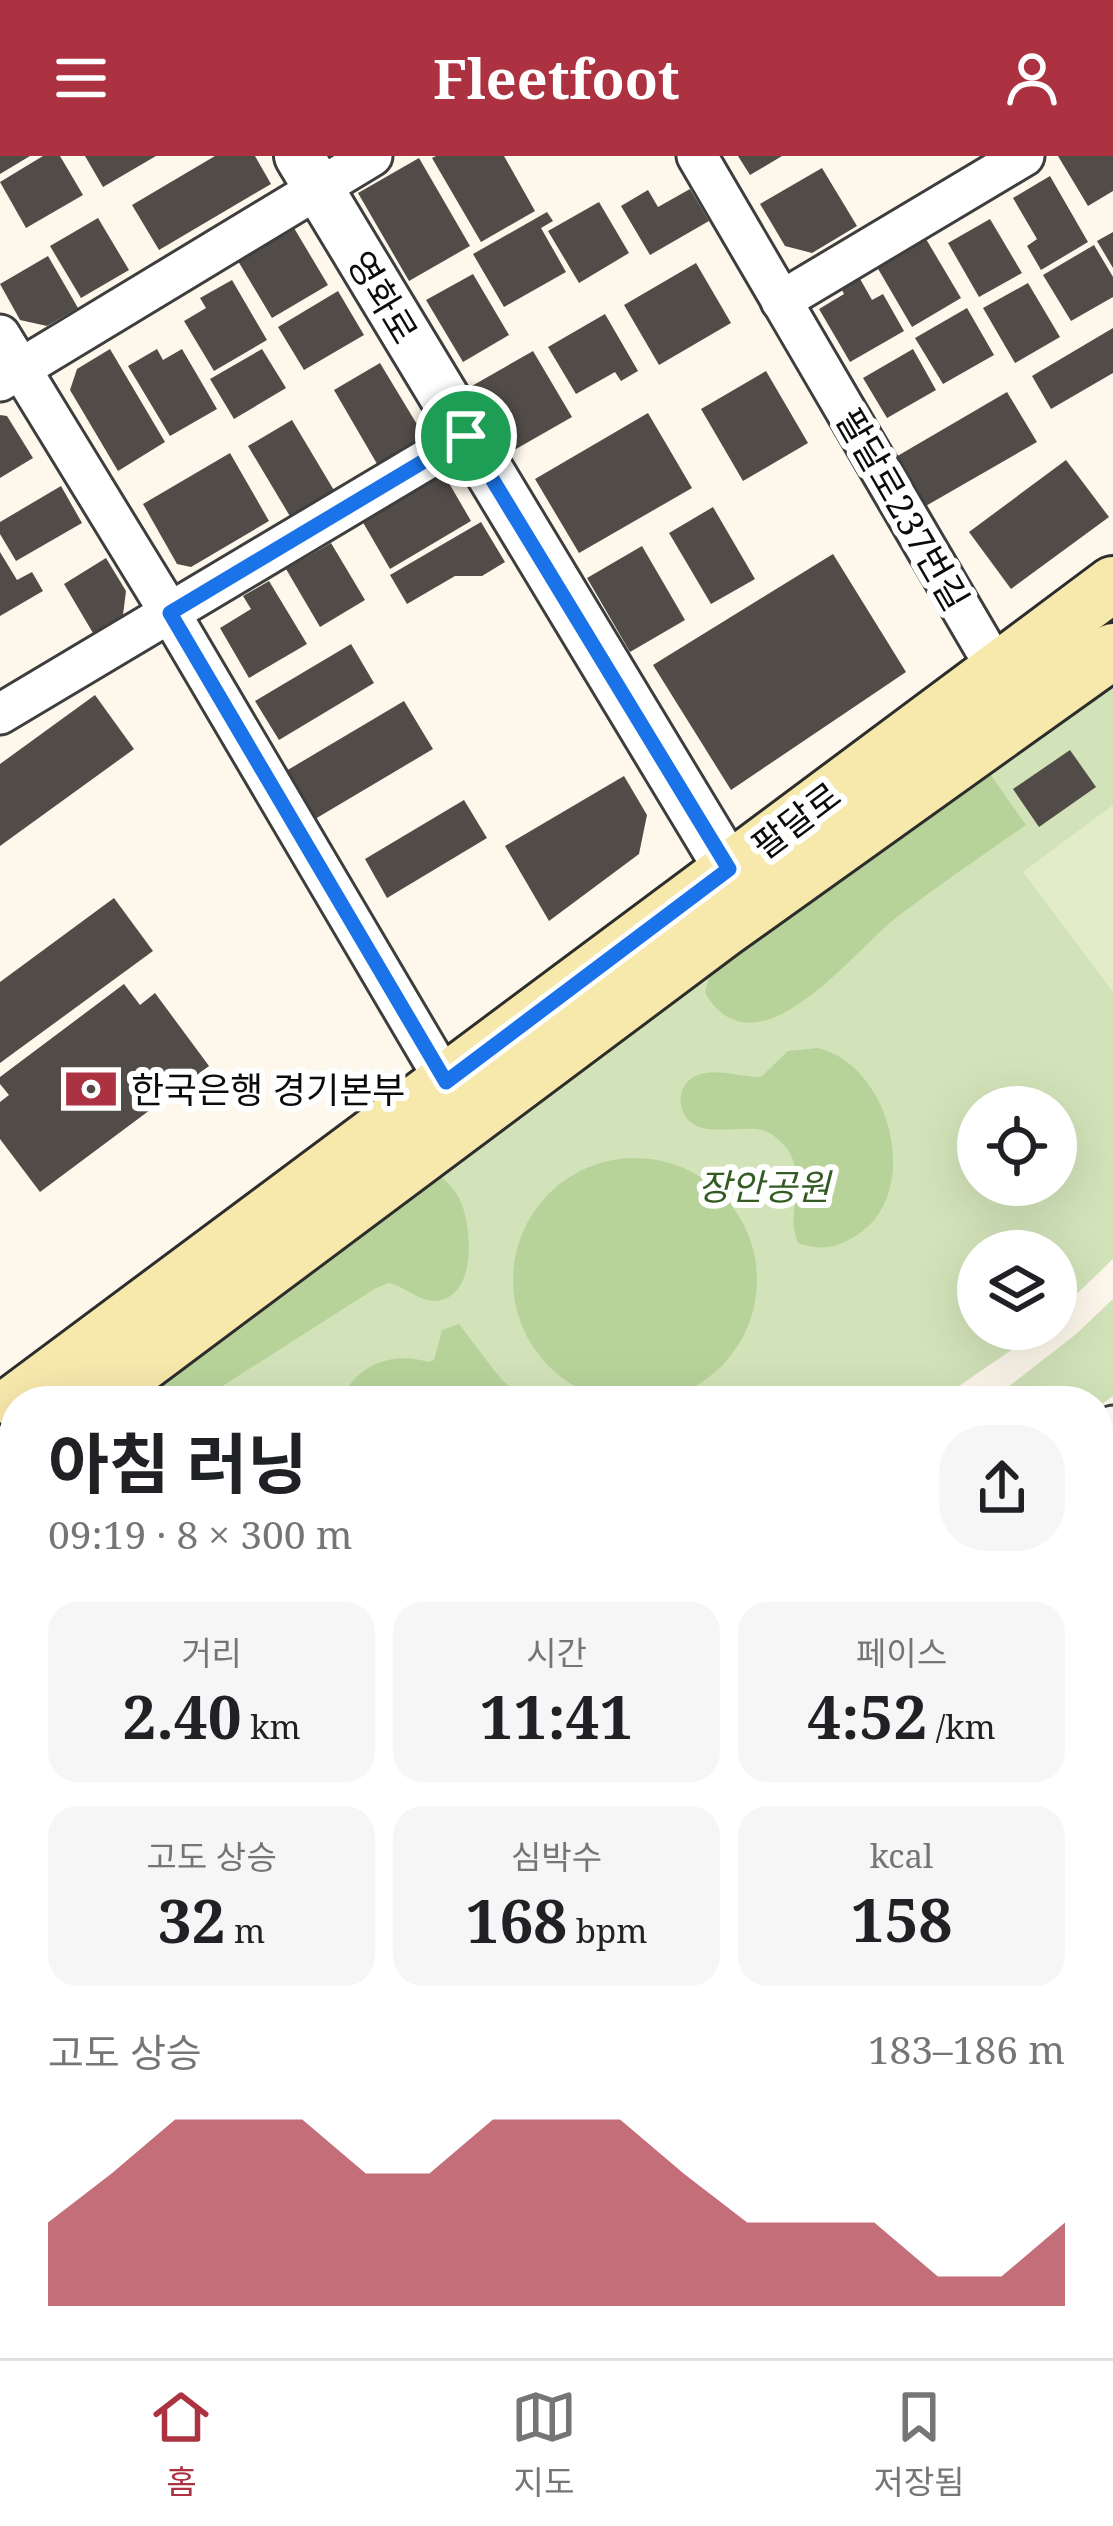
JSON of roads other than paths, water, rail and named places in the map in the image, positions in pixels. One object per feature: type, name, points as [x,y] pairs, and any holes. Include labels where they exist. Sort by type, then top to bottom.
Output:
[{"type":"main road","name":"팔달로","points":[[38,1386],[1113,584]]},
{"type":"main road","name":"팔달로","points":[[113,1386],[723,930],[1113,651]]},
{"type":"street","points":[[10,375],[308,172],[372,156]]},
{"type":"street","name":"팔달로237번길","points":[[697,156],[1025,716]]},
{"type":"street","points":[[781,301],[1024,156]]},
{"type":"street","name":"영화로","points":[[308,172],[729,869]]},
{"type":"street","points":[[0,335],[10,375],[170,613],[446,1082]]},
{"type":"street","points":[[0,714],[466,436]]},
{"type":"place","name":"한국은행 경기본부","points":[[91,1089]]},
{"type":"park label","name":"장안공원","points":[[764,1186]]}]
